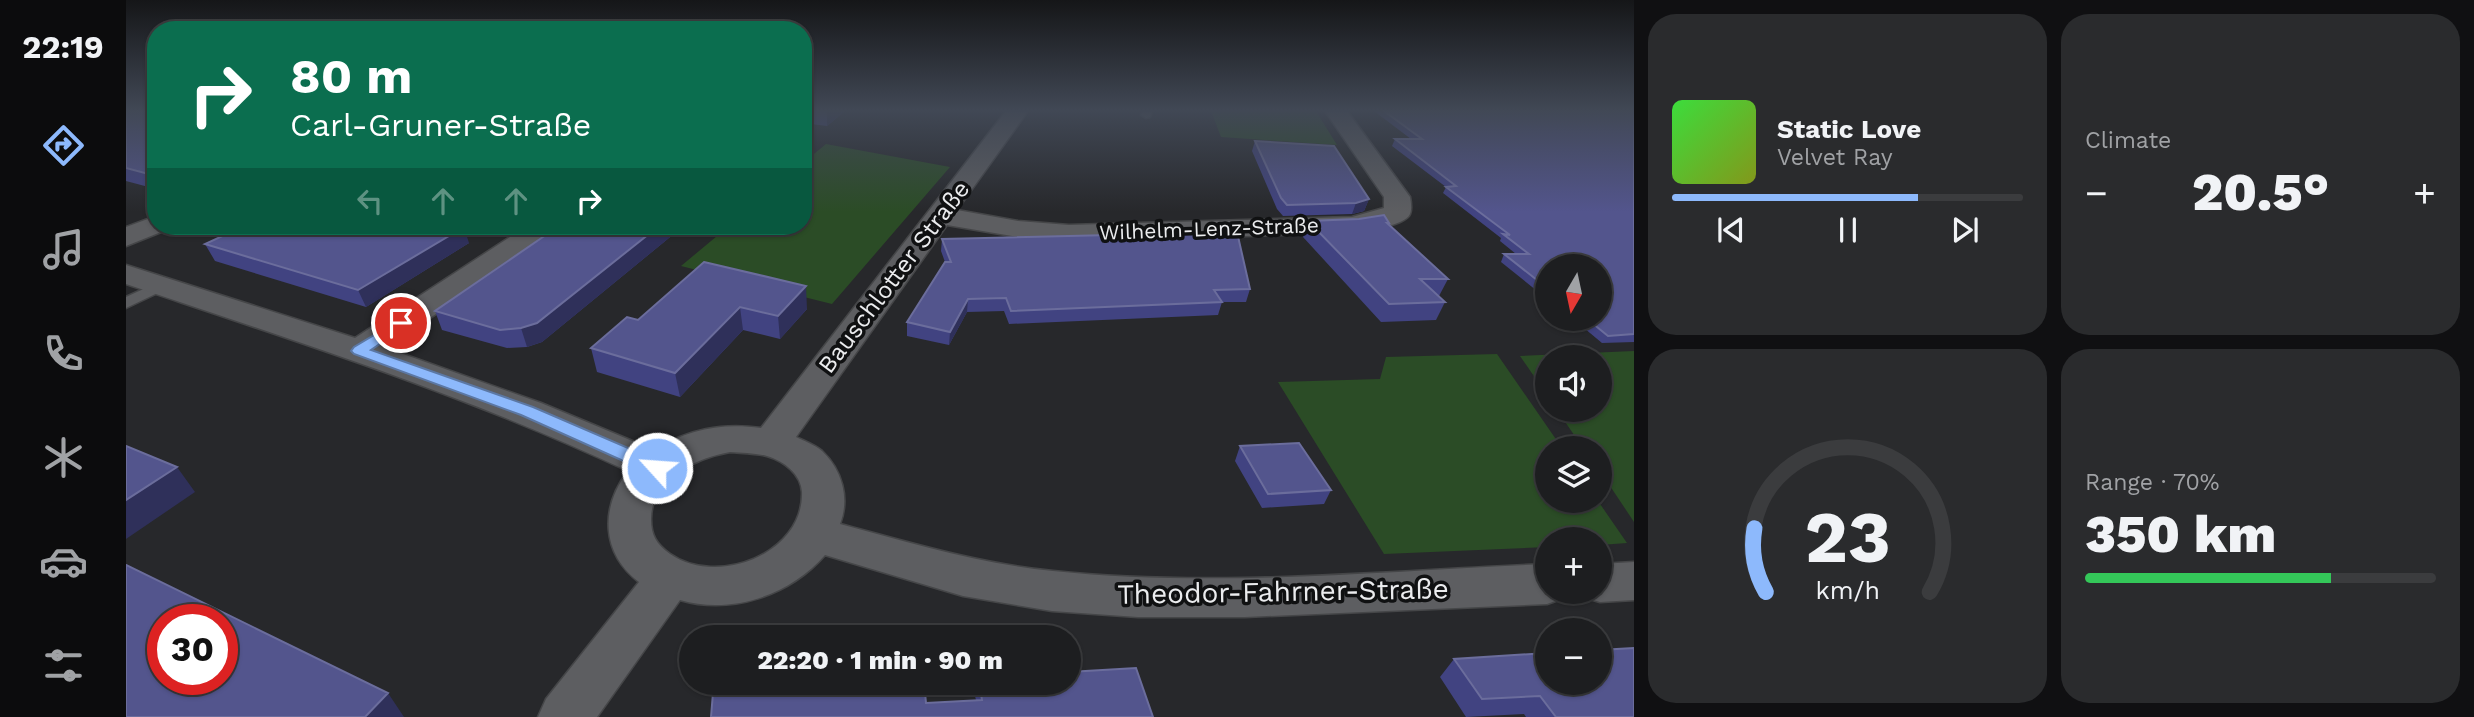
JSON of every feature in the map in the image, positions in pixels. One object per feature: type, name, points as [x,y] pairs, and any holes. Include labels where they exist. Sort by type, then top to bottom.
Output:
[{"type":"street","name":"Bauschlotter Straße","points":[[772,442],[993,144]]},
{"type":"street","name":"Wilhelm-Lenz-Straße","points":[[941,216],[1018,229],[1069,233],[1352,225],[1379,220],[1398,212],[1397,197],[1360,144]]},
{"type":"street","points":[[126,237],[147,228]]},
{"type":"street","points":[[359,351],[533,235]]},
{"type":"street","points":[[126,274],[359,351],[527,411],[657,468]]},
{"type":"street","points":[[744,438],[772,442],[796,452],[814,467],[820,477],[826,499],[825,511],[816,535],[798,556],[786,564],[743,582],[711,586],[670,578],[640,556],[629,528],[634,498],[657,468],[675,455],[709,442],[744,438]]},
{"type":"street","name":"Theodor-Fahrner-Straße","points":[[816,535],[963,577],[1052,591],[1139,597],[1245,597],[1535,585]]},
{"type":"street","points":[[565,717],[670,578]]},
{"type":"street","points":[[1612,583],[1634,582]]},
{"type":"lane","points":[[126,303],[161,286]]},
{"type":"green space","points":[[828,144],[950,167],[832,304],[681,266],[718,235],[812,235],[812,156]]},
{"type":"green space","points":[[1634,351],[1634,522],[1612,489],[1612,436],[1575,436],[1565,422],[1612,422],[1612,352]]},
{"type":"green space","points":[[1497,354],[1535,409],[1535,422],[1544,422],[1554,436],[1535,436],[1535,513],[1606,513],[1627,543],[1612,544],[1612,527],[1535,527],[1535,548],[1384,554],[1278,382],[1380,379],[1386,357]]},
{"type":"green space","points":[[1535,355],[1535,378],[1520,356]]},
{"type":"building","points":[[126,144],[147,144],[147,174],[126,168]]},
{"type":"building","points":[[1257,144],[1334,146],[1369,199],[1356,203],[1287,205],[1281,198]]},
{"type":"building","points":[[1402,144],[1634,144],[1634,334],[1608,336],[1602,331],[1612,331],[1612,254],[1535,254],[1535,279],[1504,254],[1529,254],[1503,234],[1510,235],[1446,187],[1456,186]]},
{"type":"building","points":[[1384,215],[1387,223],[1448,279],[1420,279],[1445,302],[1389,304],[1308,221]]},
{"type":"building","points":[[1237,232],[1250,289],[1214,290],[1222,302],[1011,311],[1006,298],[968,299],[950,332],[907,322],[945,262],[951,262],[942,239]]},
{"type":"building","points":[[224,235],[451,235],[358,290],[205,244]]},
{"type":"building","points":[[546,235],[648,235],[537,323],[500,330],[435,311]]},
{"type":"building","points":[[704,262],[806,286],[778,316],[740,307],[675,373],[591,348],[627,317],[638,320]]},
{"type":"building","points":[[1299,443],[1331,490],[1268,494],[1240,446]]},
{"type":"building","points":[[126,446],[177,467],[126,500]]},
{"type":"building","points":[[126,565],[206,604],[147,604],[147,695],[238,695],[238,620],[388,693],[365,717],[126,717]]},
{"type":"building","points":[[1634,648],[1634,717],[1556,717],[1540,696],[1482,699],[1454,659],[1535,654],[1535,695],[1612,695],[1612,649]]},
{"type":"building","points":[[1136,668],[1153,717],[711,717],[713,695],[925,695],[926,703],[982,700],[981,695],[1081,695],[1081,671]]},
{"type":"route","points":[[401,323],[359,351],[527,411],[657,468]]}]
